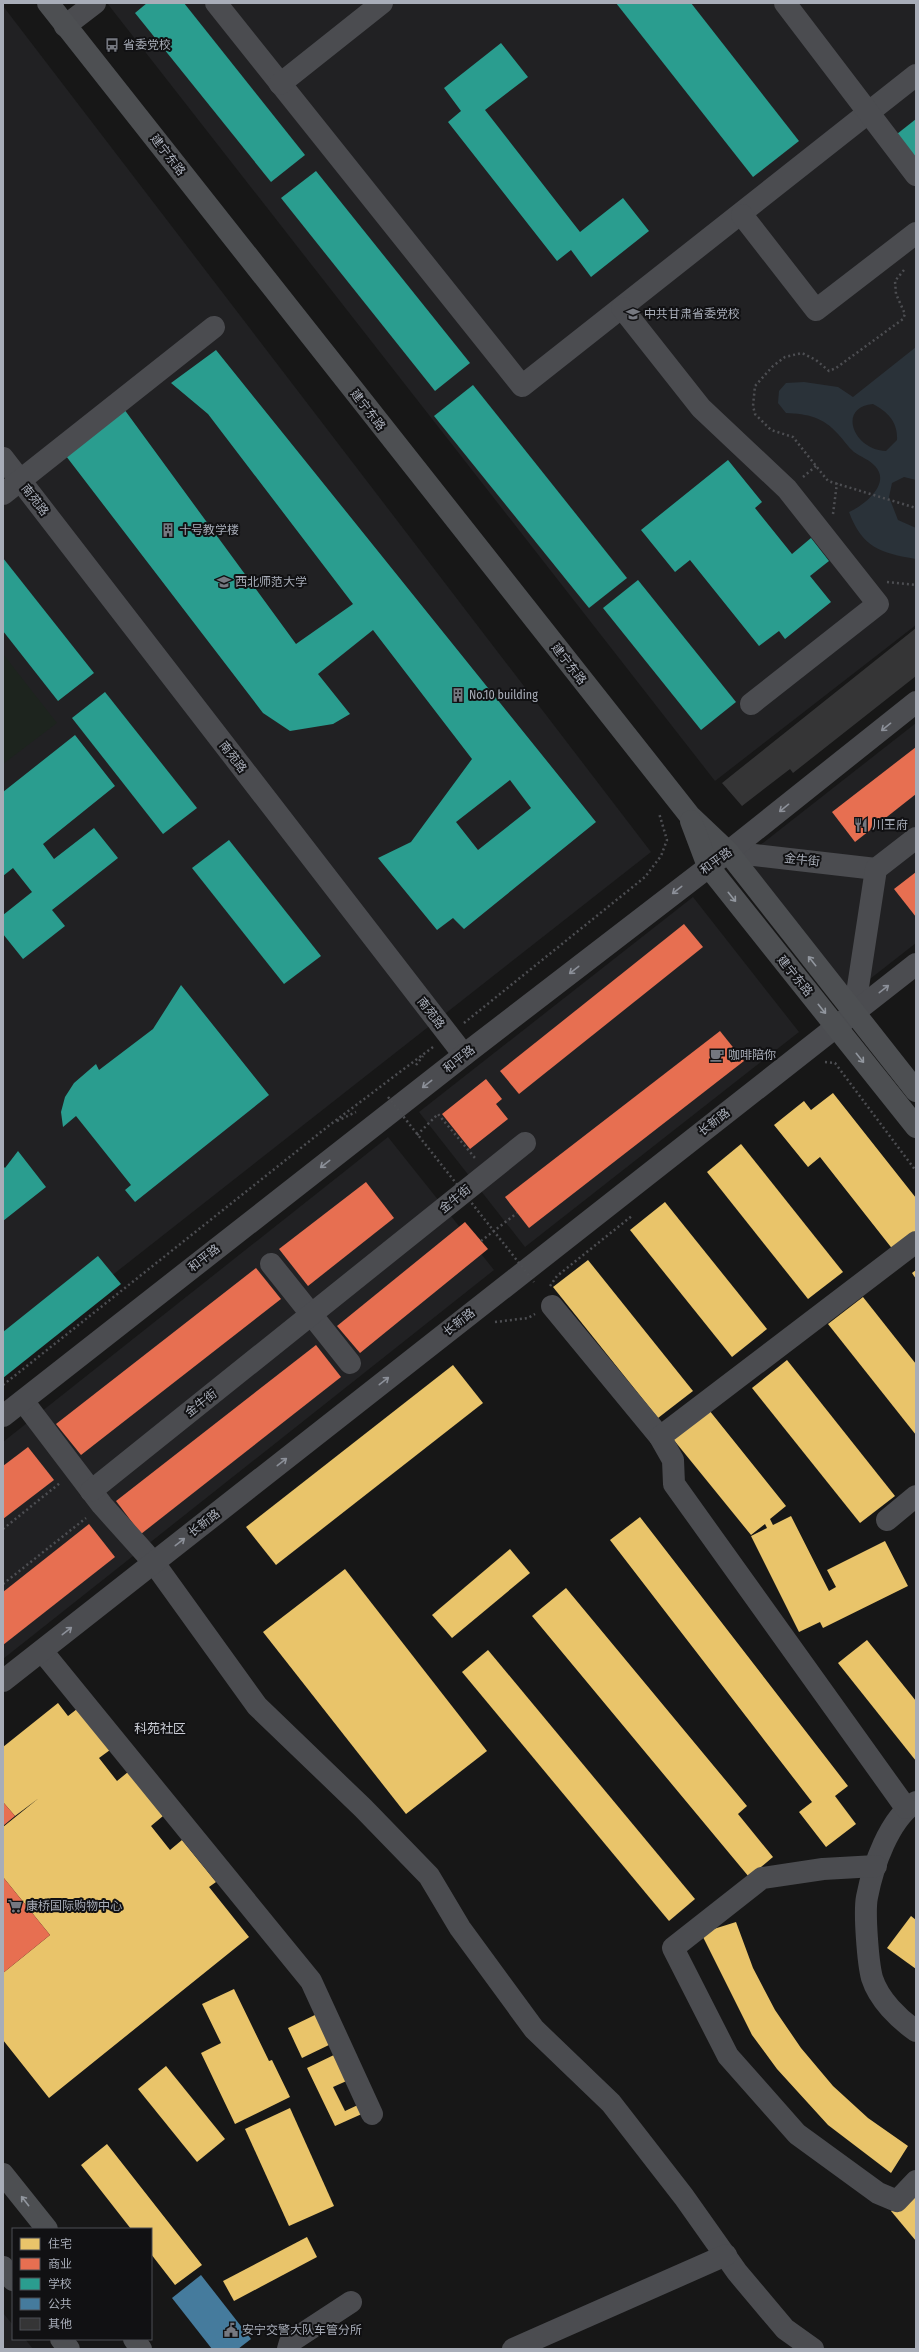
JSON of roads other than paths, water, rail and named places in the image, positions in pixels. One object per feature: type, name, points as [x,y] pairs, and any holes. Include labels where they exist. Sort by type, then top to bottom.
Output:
[{"type":"main road","name":"建宁东路","points":[[48,3],[690,816],[728,852],[916,1091]]},
{"type":"main road","name":"建宁东路","points":[[690,816],[708,866],[916,1128]]},
{"type":"main road","points":[[3,2174],[46,2228]]},
{"type":"main road","points":[[3,2267],[12,2279]]},
{"type":"main road","points":[[62,2340],[69,2349]]},
{"type":"main road","points":[[135,2340],[141,2349]]},
{"type":"street","points":[[65,26],[95,3]]},
{"type":"street","points":[[216,3],[522,386],[742,215],[916,76]]},
{"type":"street","points":[[280,84],[382,3]]},
{"type":"street","points":[[785,3],[916,175]]},
{"type":"street","points":[[742,215],[816,310],[916,233]]},
{"type":"street","points":[[622,308],[701,408],[787,489],[878,604],[751,704]]},
{"type":"street","points":[[3,494],[214,327]]},
{"type":"street","name":"南苑路","points":[[3,458],[464,1055]]},
{"type":"street","name":"和平路","points":[[3,1416],[464,1055],[728,852],[916,702]]},
{"type":"street","points":[[854,1013],[876,869],[916,838]]},
{"type":"street","name":"金牛街","points":[[728,852],[876,869]]},
{"type":"street","name":"长新路","points":[[3,1681],[916,964]]},
{"type":"street","name":"金牛街","points":[[96,1498],[312,1316],[524,1143]]},
{"type":"street","points":[[660,1437],[916,1242]]},
{"type":"street","points":[[270,1264],[350,1363]]},
{"type":"street","points":[[552,1306],[660,1437],[673,1460],[674,1484],[911,1805],[882,1846],[867,1898],[869,1959],[873,1979],[886,2003],[916,2032]]},
{"type":"street","points":[[23,1401],[96,1498],[154,1563],[257,1706],[363,1808],[429,1876],[460,1928],[534,2029],[611,2103],[684,2196],[726,2256],[785,2329],[813,2349]]},
{"type":"street","points":[[887,1520],[916,1496]]},
{"type":"street","points":[[42,1651],[266,1928],[311,1981],[372,2114]]},
{"type":"street","points":[[876,1866],[824,1869],[762,1878],[673,1948],[728,2056],[797,2134],[878,2193],[897,2201],[916,2181]]},
{"type":"street","points":[[513,2349],[726,2256]]},
{"type":"street","points":[[288,2349],[290,2342],[351,2302]]},
{"type":"place","name":"省委党校","points":[[112,45]]},
{"type":"place","name":"中共甘肃省委党校","points":[[633,314]]},
{"type":"place","name":"十号教学楼","points":[[168,530]]},
{"type":"place","name":"西北师范大学","points":[[224,582]]},
{"type":"place","name":"No.10 building","points":[[458,695]]},
{"type":"place","name":"川王府","points":[[861,825]]},
{"type":"place","name":"咖啡陪你","points":[[717,1055]]},
{"type":"place","name":"康桥国际购物中心","points":[[15,1906]]},
{"type":"place","name":"安宁交警大队车管分所","points":[[231,2330]]},
{"type":"district","name":"科苑社区","points":[[160,1728]]}]
